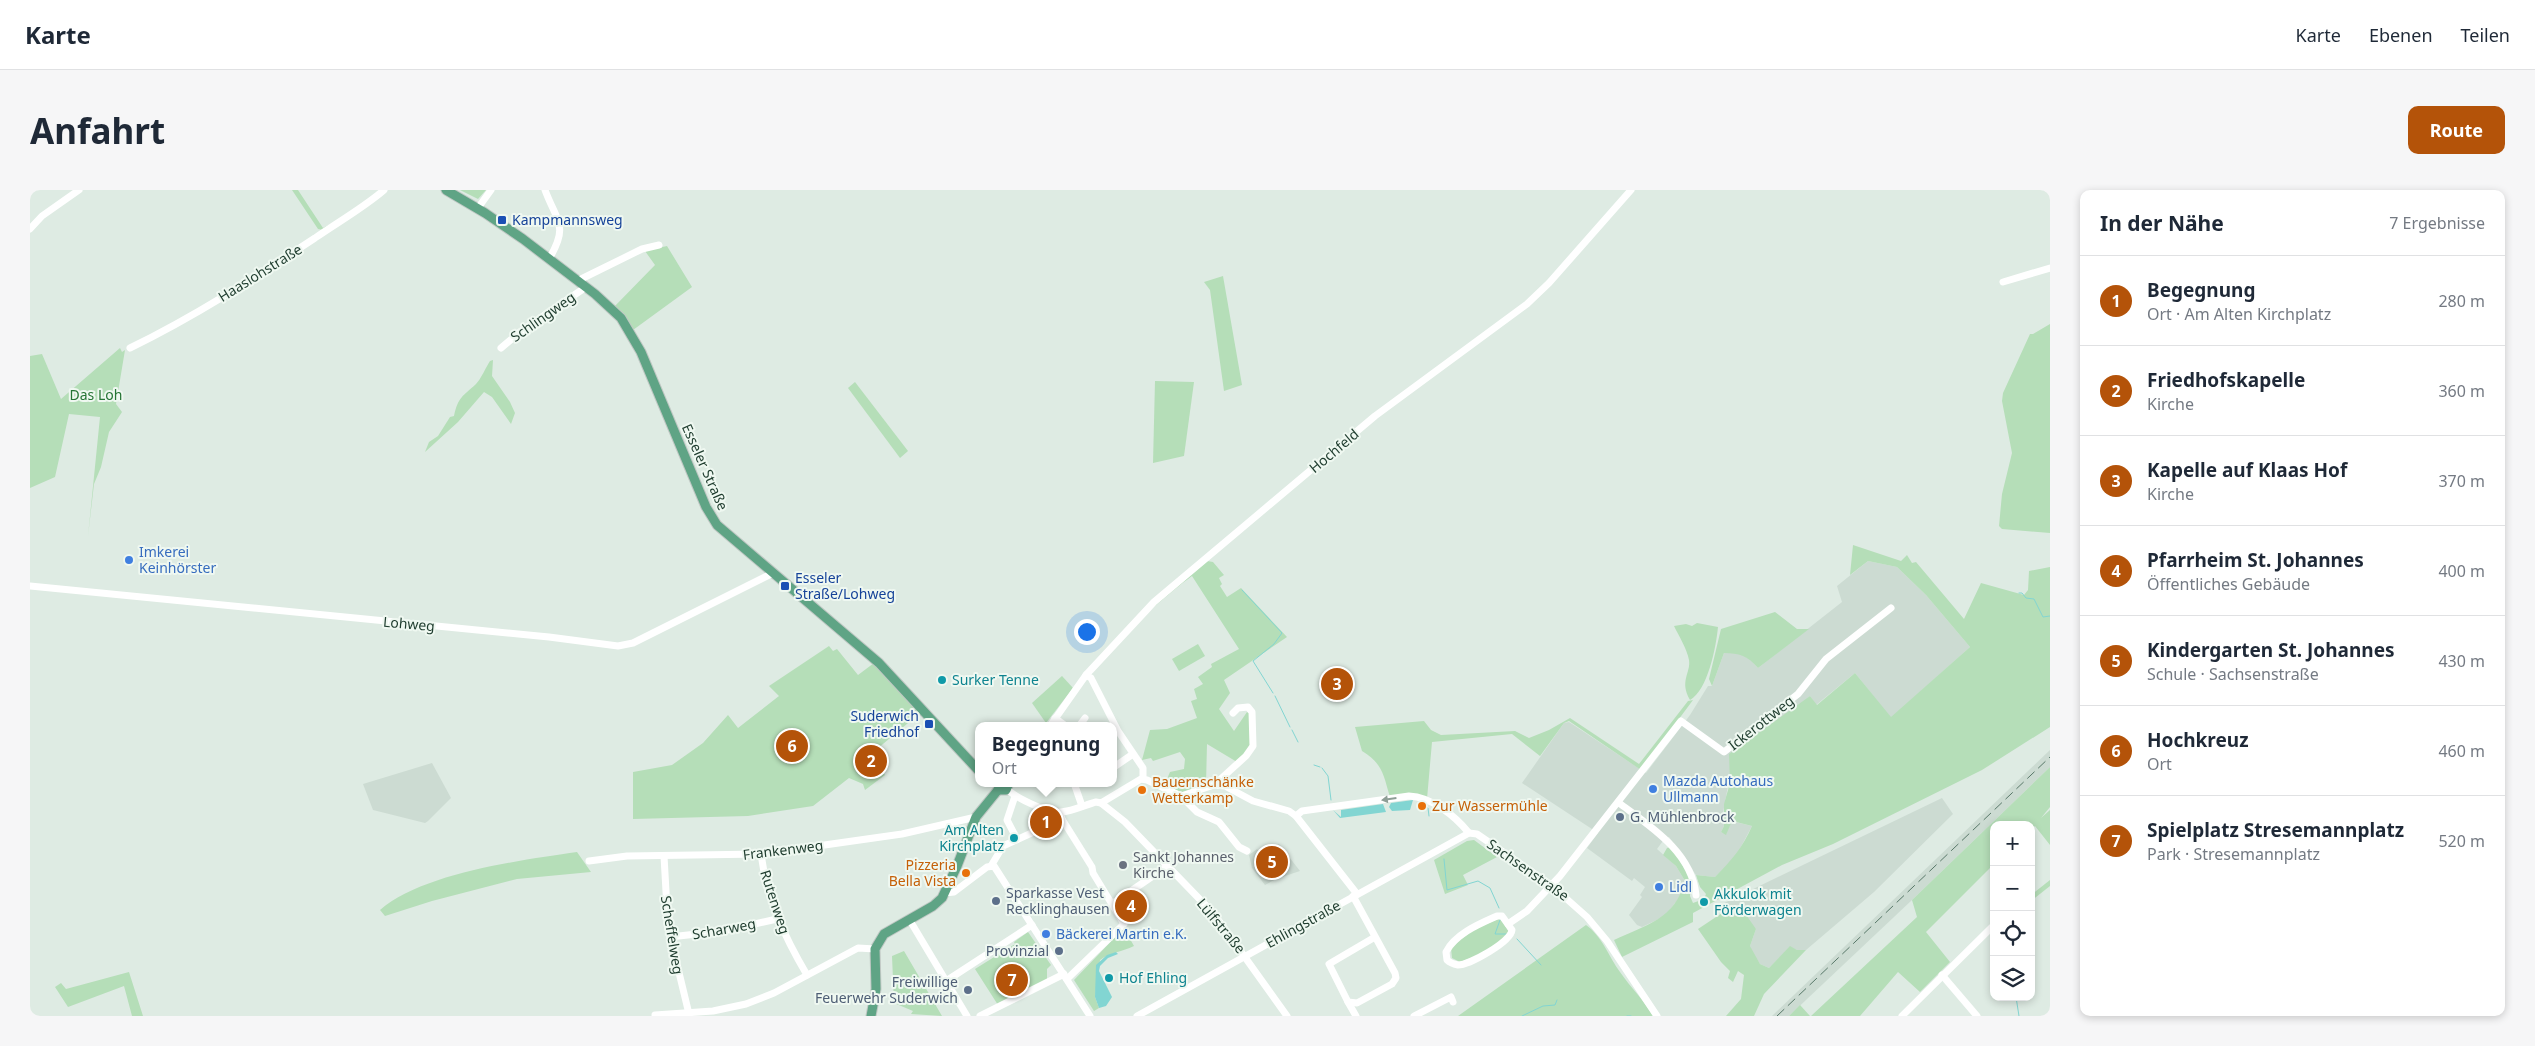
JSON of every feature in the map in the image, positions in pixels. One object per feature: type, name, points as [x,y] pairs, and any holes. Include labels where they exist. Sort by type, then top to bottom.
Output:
[{"type":"main road","name":"Esseler Straße","points":[[446,190],[478,208],[610,306],[634,338],[706,507],[717,525],[879,663],[975,767]]},
{"type":"main road","points":[[872,1016],[876,989],[875,949],[884,934],[933,906],[945,893],[976,817],[1001,787]]},
{"type":"street","points":[[30,229],[42,216],[79,190]]},
{"type":"street","name":"Haaslohstraße","points":[[130,348],[167,330],[242,284],[384,190]]},
{"type":"street","points":[[478,208],[491,190]]},
{"type":"street","points":[[545,190],[561,229],[559,241],[549,259]]},
{"type":"street","name":"Hochfeld","points":[[1052,722],[1086,675],[1132,624],[1177,582],[1375,416],[1527,304],[1549,283],[1631,190]]},
{"type":"street","points":[[577,281],[636,251],[659,245]]},
{"type":"street","points":[[2003,282],[2050,268]]},
{"type":"street","name":"Schlingweg","points":[[501,348],[520,332],[586,287]]},
{"type":"street","name":"Lohweg","points":[[30,586],[548,637],[618,646],[634,643],[773,573]]},
{"type":"street","name":"Ickerottweg","points":[[1508,924],[1528,911],[1552,885],[1681,720],[1724,752],[1798,694],[1826,659],[1891,608]]},
{"type":"street","points":[[1086,675],[1091,678],[1111,722]]},
{"type":"street","points":[[1181,796],[1214,785],[1246,756],[1253,746],[1252,712],[1248,707],[1238,708],[1233,713]]},
{"type":"street","points":[[1055,718],[1060,722]]},
{"type":"street","points":[[1082,722],[1085,718]]},
{"type":"street","points":[[1117,733],[1134,754],[1142,768],[1143,779]]},
{"type":"street","points":[[1117,765],[1134,754]]},
{"type":"street","points":[[1143,779],[1181,796],[1197,812],[1219,822],[1239,847],[1247,851]]},
{"type":"street","points":[[945,893],[954,892],[994,867],[1002,846],[1082,806],[1096,802],[1101,803],[1143,779]]},
{"type":"street","points":[[1214,785],[1233,789],[1253,801],[1289,811],[1296,816],[1355,895],[1396,978],[1392,984],[1357,1003],[1348,1002]]},
{"type":"street","points":[[980,1016],[1066,977],[1121,929],[1124,924],[1061,816],[1015,796],[1003,787]]},
{"type":"street","points":[[1075,787],[1082,806]]},
{"type":"street","points":[[1015,796],[1007,820],[1017,839]]},
{"type":"street","name":"Sachsenstraße","points":[[1296,816],[1302,812],[1409,796],[1426,800],[1461,823],[1469,833],[1477,834],[1552,885],[1587,916],[1657,1016]]},
{"type":"street","name":"Lülfstraße","points":[[1101,803],[1125,822],[1166,867],[1214,914],[1246,956],[1287,1016]]},
{"type":"street","points":[[1618,803],[1660,833],[1668,841],[1695,882],[1696,895]]},
{"type":"street","name":"Frankenweg","points":[[589,861],[627,856],[761,854],[902,834],[976,817]]},
{"type":"street","name":"Ehlingstraße","points":[[1137,1016],[1469,833]]},
{"type":"street","name":"Rutenweg","points":[[761,854],[764,873],[777,919],[807,975]]},
{"type":"street","name":"Scheffelweg","points":[[664,856],[665,892],[670,937],[689,1014]]},
{"type":"street","points":[[994,867],[1090,1016]]},
{"type":"street","points":[[1112,904],[1166,867]]},
{"type":"street","points":[[1502,916],[1508,924],[1511,935],[1494,948],[1462,964],[1455,964],[1447,960],[1446,952],[1448,947],[1475,927],[1502,916]]},
{"type":"street","name":"Scharweg","points":[[670,937],[723,931],[777,919]]},
{"type":"street","points":[[909,920],[967,1016]]},
{"type":"street","points":[[946,981],[1032,925]]},
{"type":"street","points":[[1902,1016],[1990,929]]},
{"type":"street","points":[[1356,1016],[1329,964],[1375,937]]},
{"type":"street","points":[[655,1015],[689,1014],[734,1007],[759,999],[858,948],[875,949]]},
{"type":"street","points":[[1942,975],[1977,1016]]},
{"type":"street","points":[[1414,1016],[1451,997],[1453,1002]]},
{"type":"street","points":[[734,1007],[737,1016]]},
{"type":"shaded area","points":[[1868,561],[1897,567],[1926,595],[1970,647],[1891,718],[1855,673],[1816,705],[1810,696],[1730,775],[1723,813],[1724,826],[1721,832],[1726,834],[1731,821],[1752,826],[1735,858],[1715,877],[1696,875],[1669,837],[1665,838],[1657,849],[1676,866],[1685,881],[1682,894],[1665,916],[1642,927],[1637,925],[1629,915],[1642,897],[1640,895],[1645,887],[1634,878],[1632,881],[1587,848],[1598,833],[1522,783],[1564,723],[1569,722],[1646,773],[1690,715],[1708,686],[1712,686],[1724,653],[1739,653],[1751,660],[1758,668],[1842,602],[1837,586]]},
{"type":"shaded area","points":[[2050,750],[2050,767],[1994,821],[1990,821],[1990,825],[1912,900],[1789,1016],[1772,1016]]},
{"type":"shaded area","points":[[432,763],[451,798],[428,821],[425,823],[373,810],[363,784]]},
{"type":"shaded area","points":[[1942,798],[1953,814],[1874,892],[1806,950],[1797,950],[1790,947],[1769,968],[1760,964],[1750,946],[1756,929],[1736,916],[1722,913],[1718,906]]},
{"type":"shaded area","points":[[1279,844],[1300,871],[1265,885],[1252,868],[1249,855],[1257,849],[1264,857]]},
{"type":"green space","points":[[292,190],[298,190],[323,228],[338,220],[323,230],[318,229]]},
{"type":"green space","points":[[460,190],[486,190],[478,199]]},
{"type":"green space","points":[[667,246],[692,287],[633,330],[614,307],[655,265],[645,251]]},
{"type":"green space","points":[[1223,276],[1242,385],[1224,391],[1210,290],[1204,282]]},
{"type":"green space","points":[[2050,324],[2050,533],[2002,529],[1999,526],[2002,494],[2012,453],[2002,401],[2003,393],[2030,334]]},
{"type":"green space","name":"Das Loh","points":[[120,348],[122,352],[125,350],[116,404],[122,412],[109,432],[101,467],[94,484],[88,536],[100,417],[69,414],[55,477],[30,488],[30,356],[42,354],[61,399]]},
{"type":"green space","points":[[493,360],[492,376],[510,402],[515,413],[511,424],[492,397],[484,392],[458,422],[425,452],[429,442],[438,436],[450,417],[454,416],[457,405],[462,397],[478,382],[490,361]]},
{"type":"green space","points":[[1155,381],[1194,382],[1184,456],[1153,463]]},
{"type":"green space","points":[[855,382],[908,451],[900,458],[848,388]]},
{"type":"green space","points":[[1853,545],[1901,561],[1907,555],[1912,563],[1916,562],[1964,619],[1981,583],[2024,595],[2028,590],[2029,571],[2050,567],[2050,727],[1982,770],[1833,844],[1782,865],[1693,913],[1693,922],[1622,957],[1614,940],[1658,919],[1667,912],[1680,894],[1685,881],[1676,866],[1663,855],[1667,848],[1670,847],[1673,850],[1691,879],[1690,896],[1693,903],[1704,899],[1706,894],[1700,887],[1696,875],[1715,877],[1745,841],[1752,826],[1732,821],[1726,835],[1721,832],[1724,826],[1724,804],[1730,783],[1729,754],[1810,696],[1817,705],[1855,673],[1891,717],[1970,647],[1926,595],[1897,567],[1868,561],[1850,575]]},
{"type":"green space","points":[[1207,561],[1213,562],[1224,575],[1219,578],[1222,584],[1220,586],[1227,597],[1241,588],[1287,637],[1224,680],[1230,693],[1219,709],[1234,731],[1247,712],[1251,714],[1250,749],[1237,762],[1207,744],[1206,785],[1186,794],[1164,786],[1170,772],[1184,769],[1185,759],[1180,752],[1153,761],[1151,758],[1142,760],[1150,730],[1167,729],[1197,718],[1191,701],[1197,699],[1194,689],[1203,684],[1198,677],[1212,667],[1211,664],[1239,649],[1192,576],[1122,637],[1108,652],[1091,676],[1091,671],[1126,630]]},
{"type":"green space","points":[[1775,612],[1797,629],[1809,629],[1758,668],[1743,656],[1724,653],[1712,686],[1709,679],[1721,629]]},
{"type":"green space","points":[[1697,623],[1718,627],[1713,656],[1706,678],[1702,687],[1690,700],[1685,688],[1689,660],[1685,647],[1674,626],[1686,624],[1692,626]]},
{"type":"green space","points":[[1198,644],[1205,656],[1179,671],[1172,659]]},
{"type":"green space","points":[[829,646],[833,651],[837,649],[858,675],[874,663],[920,713],[877,749],[886,763],[880,767],[885,775],[865,790],[863,784],[849,778],[813,806],[748,816],[633,819],[633,772],[672,765],[703,743],[728,715],[738,728],[779,696],[769,686]]},
{"type":"green space","points":[[1062,676],[1073,688],[1047,722],[1032,703]]},
{"type":"green space","points":[[1693,700],[1641,770],[1569,721],[1564,723],[1540,756],[1512,734],[1432,742],[1427,799],[1390,797],[1384,776],[1378,765],[1362,751],[1355,727],[1424,721],[1431,730],[1441,735],[1515,731],[1529,738],[1549,730],[1570,718],[1639,764],[1688,701]]},
{"type":"green space","points":[[2050,767],[2050,807],[2041,818],[2050,810],[2050,845],[2035,826],[2035,821],[1994,821]]},
{"type":"green space","points":[[1990,825],[1990,868],[1926,932],[1950,962],[1920,992],[1898,972],[1860,1016],[1811,1016],[1917,917],[1912,900]]},
{"type":"green space","points":[[1474,840],[1497,857],[1463,875],[1468,885],[1445,894],[1434,860],[1467,841]]},
{"type":"green space","points":[[577,852],[591,872],[517,879],[432,901],[385,916],[380,910],[398,897],[446,877],[502,864]]},
{"type":"green space","points":[[2050,880],[2050,886],[2035,898],[2035,892]]},
{"type":"green space","points":[[1744,912],[1756,929],[1750,946],[1760,964],[1769,968],[1790,946],[1797,950],[1806,950],[1764,994],[1754,1016],[1726,1016],[1741,999],[1744,975],[1738,971],[1733,982],[1728,978],[1730,971],[1721,962],[1698,929],[1722,913],[1736,916]]},
{"type":"green space","points":[[1501,918],[1510,934],[1482,954],[1460,962],[1452,958],[1451,948],[1474,929]]},
{"type":"green space","points":[[1586,925],[1597,935],[1620,972],[1653,1016],[1458,1016]]},
{"type":"green space","points":[[1122,930],[1126,932],[1134,946],[1108,955],[1100,960],[1095,997],[1099,1008],[1094,1011],[1074,980]]},
{"type":"green space","points":[[1028,932],[1051,965],[1047,969],[1047,980],[998,1005],[975,969],[1015,944],[1014,942]]},
{"type":"green space","points":[[904,951],[942,1016],[911,1014],[913,1011],[894,1003],[892,956]]},
{"type":"green space","points":[[129,972],[143,1016],[132,1016],[124,986],[68,1007],[55,987],[61,983],[66,989]]},
{"type":"green space","points":[[1800,1005],[1810,1016],[1789,1016]]},
{"type":"water","points":[[1413,800],[1410,810],[1392,811],[1389,807],[1391,803]]},
{"type":"water","points":[[1383,804],[1386,812],[1340,818],[1333,810],[1341,817],[1341,810]]},
{"type":"water","points":[[1116,952],[1118,954],[1108,958],[1100,966],[1099,971],[1112,997],[1106,1006],[1099,1008],[1095,997],[1096,965],[1107,955]]},
{"type":"waterway","points":[[1242,590],[1282,633],[1274,644],[1253,661],[1273,693]]},
{"type":"waterway","points":[[2019,593],[2022,593],[2026,598],[2034,599],[2043,617],[2050,616]]},
{"type":"waterway","points":[[1275,696],[1290,727]]},
{"type":"waterway","points":[[1292,730],[1298,742]]},
{"type":"waterway","points":[[1314,765],[1320,767]]},
{"type":"waterway","points":[[1322,768],[1328,776],[1331,800]]},
{"type":"waterway","points":[[1419,802],[1428,808],[1429,816]]},
{"type":"waterway","points":[[1444,859],[1447,890],[1478,881],[1490,888],[1499,908]]},
{"type":"waterway","points":[[1500,920],[1495,934],[1506,934]]},
{"type":"waterway","points":[[1517,939],[1541,965]]},
{"type":"waterway","points":[[1522,1016],[1543,1006],[1555,1005],[1557,1000]]},
{"type":"waterway","points":[[2017,1001],[2019,1016]]},
{"type":"railway","points":[[1777,1016],[2050,757]]},
{"type":"place","name":"Kampmannsweg","points":[[502,220]]},
{"type":"place","name":"Imkerei Keinhörster","points":[[129,560]]},
{"type":"place","name":"Esseler Straße/Lohweg","points":[[785,586]]},
{"type":"place","name":"Surker Tenne","points":[[942,680]]},
{"type":"place","name":"Kapelle auf Klaas Hof","points":[[1337,684]]},
{"type":"place","name":"Suderwich Friedhof","points":[[929,724]]},
{"type":"place","name":"Hochkreuz","points":[[792,746]]},
{"type":"place","name":"Friedhofskapelle","points":[[871,761]]},
{"type":"place","name":"Mazda Autohaus Ullmann","points":[[1653,789]]},
{"type":"place","name":"Bauernschänke Wetterkamp","points":[[1142,790]]},
{"type":"place","name":"Zur Wassermühle","points":[[1422,806]]},
{"type":"place","name":"G. Mühlenbrock","points":[[1620,817]]},
{"type":"place","name":"Begegnung","points":[[1046,822]]},
{"type":"place","name":"Am Alten Kirchplatz","points":[[1014,838]]},
{"type":"place","name":"Kindergarten St. Johannes","points":[[1272,862]]},
{"type":"place","name":"Sankt Johannes Kirche","points":[[1123,865]]},
{"type":"place","name":"Pizzeria Bella Vista","points":[[966,873]]},
{"type":"place","name":"Lidl","points":[[1659,887]]},
{"type":"place","name":"Sparkasse Vest Recklinghausen","points":[[996,901]]},
{"type":"place","name":"Akkulok mit Förderwagen","points":[[1704,902]]},
{"type":"place","name":"Pfarrheim St. Johannes","points":[[1131,906]]},
{"type":"place","name":"Bäckerei Martin e.K.","points":[[1046,934]]},
{"type":"place","name":"Provinzial","points":[[1059,951]]},
{"type":"place","name":"Hof Ehling","points":[[1109,978]]},
{"type":"place","name":"Spielplatz Stresemannplatz","points":[[1012,980]]},
{"type":"place","name":"Freiwillige Feuerwehr Suderwich","points":[[968,990]]}]
